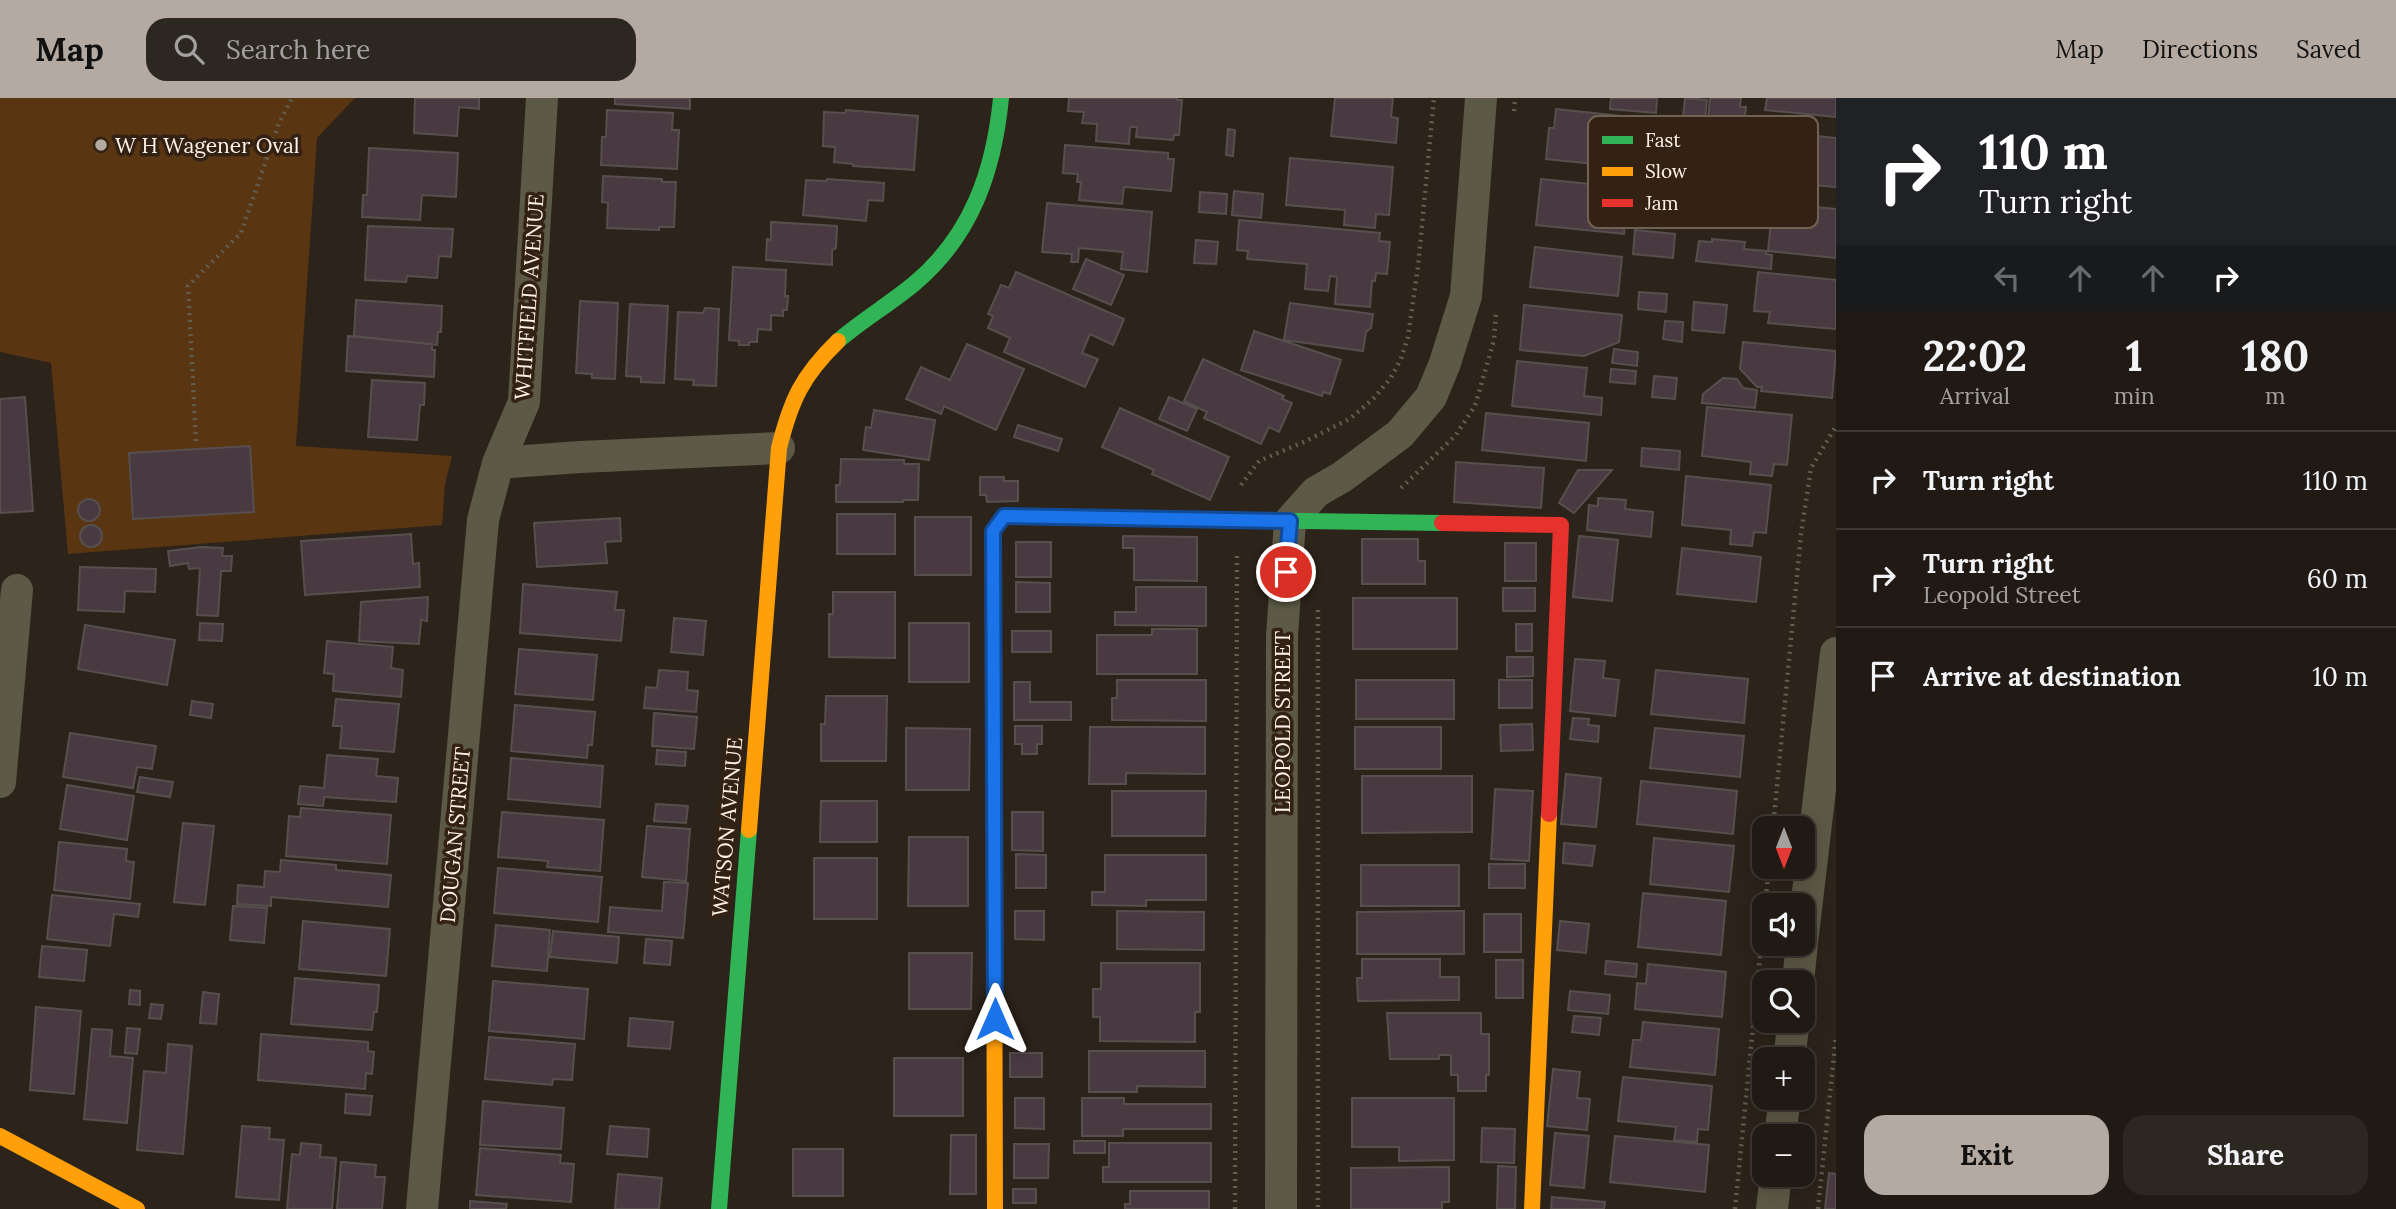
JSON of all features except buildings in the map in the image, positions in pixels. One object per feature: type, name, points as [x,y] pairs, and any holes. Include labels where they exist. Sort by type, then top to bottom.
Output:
[{"type":"street","name":"WHITFIELD AVENUE","points":[[498,463],[524,402],[542,98]]},
{"type":"street","name":"WATSON AVENUE","points":[[719,1209],[779,448],[792,402],[825,354],[856,326],[922,277],[960,234],[980,198],[990,172],[999,136],[1001,98]]},
{"type":"street","points":[[1290,521],[1316,492],[1342,477],[1400,435],[1431,397],[1446,363],[1466,296],[1481,98]]},
{"type":"street","points":[[498,463],[779,448]]},
{"type":"street","name":"DOUGAN STREET","points":[[422,1209],[483,520],[498,463]]},
{"type":"street","points":[[995,1209],[993,531],[1004,516],[1561,525],[1532,1209]]},
{"type":"street","name":"LEOPOLD STREET","points":[[1281,1209],[1282,636],[1290,521]]},
{"type":"street","points":[[0,782],[17,590]]},
{"type":"street","points":[[1808,893],[1836,653]]},
{"type":"street","points":[[0,1136],[137,1209]]},
{"type":"street","points":[[1772,1209],[1775,1187]]},
{"type":"path","points":[[196,441],[188,286],[241,233],[279,123],[292,98]]},
{"type":"path","points":[[1774,816],[1801,534],[1811,468],[1836,426]]},
{"type":"path","points":[[1318,604],[1318,1209]]},
{"type":"path","points":[[1735,1209],[1760,956]]},
{"type":"path","points":[[1818,1209],[1836,1036]]},
{"type":"shaded area","points":[[0,98],[355,98],[317,138],[296,446],[452,456],[445,484],[442,525],[68,554],[51,363],[0,352]]},
{"type":"traffic: fast","points":[[838,341],[915,283],[952,244],[977,200],[986,176],[993,151],[1001,98]]},
{"type":"traffic: fast","points":[[1103,518],[1442,523]]},
{"type":"traffic: fast","points":[[719,1209],[749,830]]},
{"type":"traffic: slow","points":[[749,830],[779,448],[793,402],[815,366],[838,341]]},
{"type":"traffic: slow","points":[[1532,1209],[1549,814]]},
{"type":"traffic: slow","points":[[994,865],[995,1209]]},
{"type":"traffic: slow","points":[[0,1136],[137,1209]]},
{"type":"traffic: jam","points":[[994,865],[993,531],[1004,516],[1103,518]]},
{"type":"traffic: jam","points":[[1442,523],[1561,525],[1549,814]]},
{"type":"place","name":"W H Wagener Oval","points":[[101,145]]},
{"type":"route","points":[[995,1019],[993,531],[1004,516],[1290,521],[1286,572]]}]
